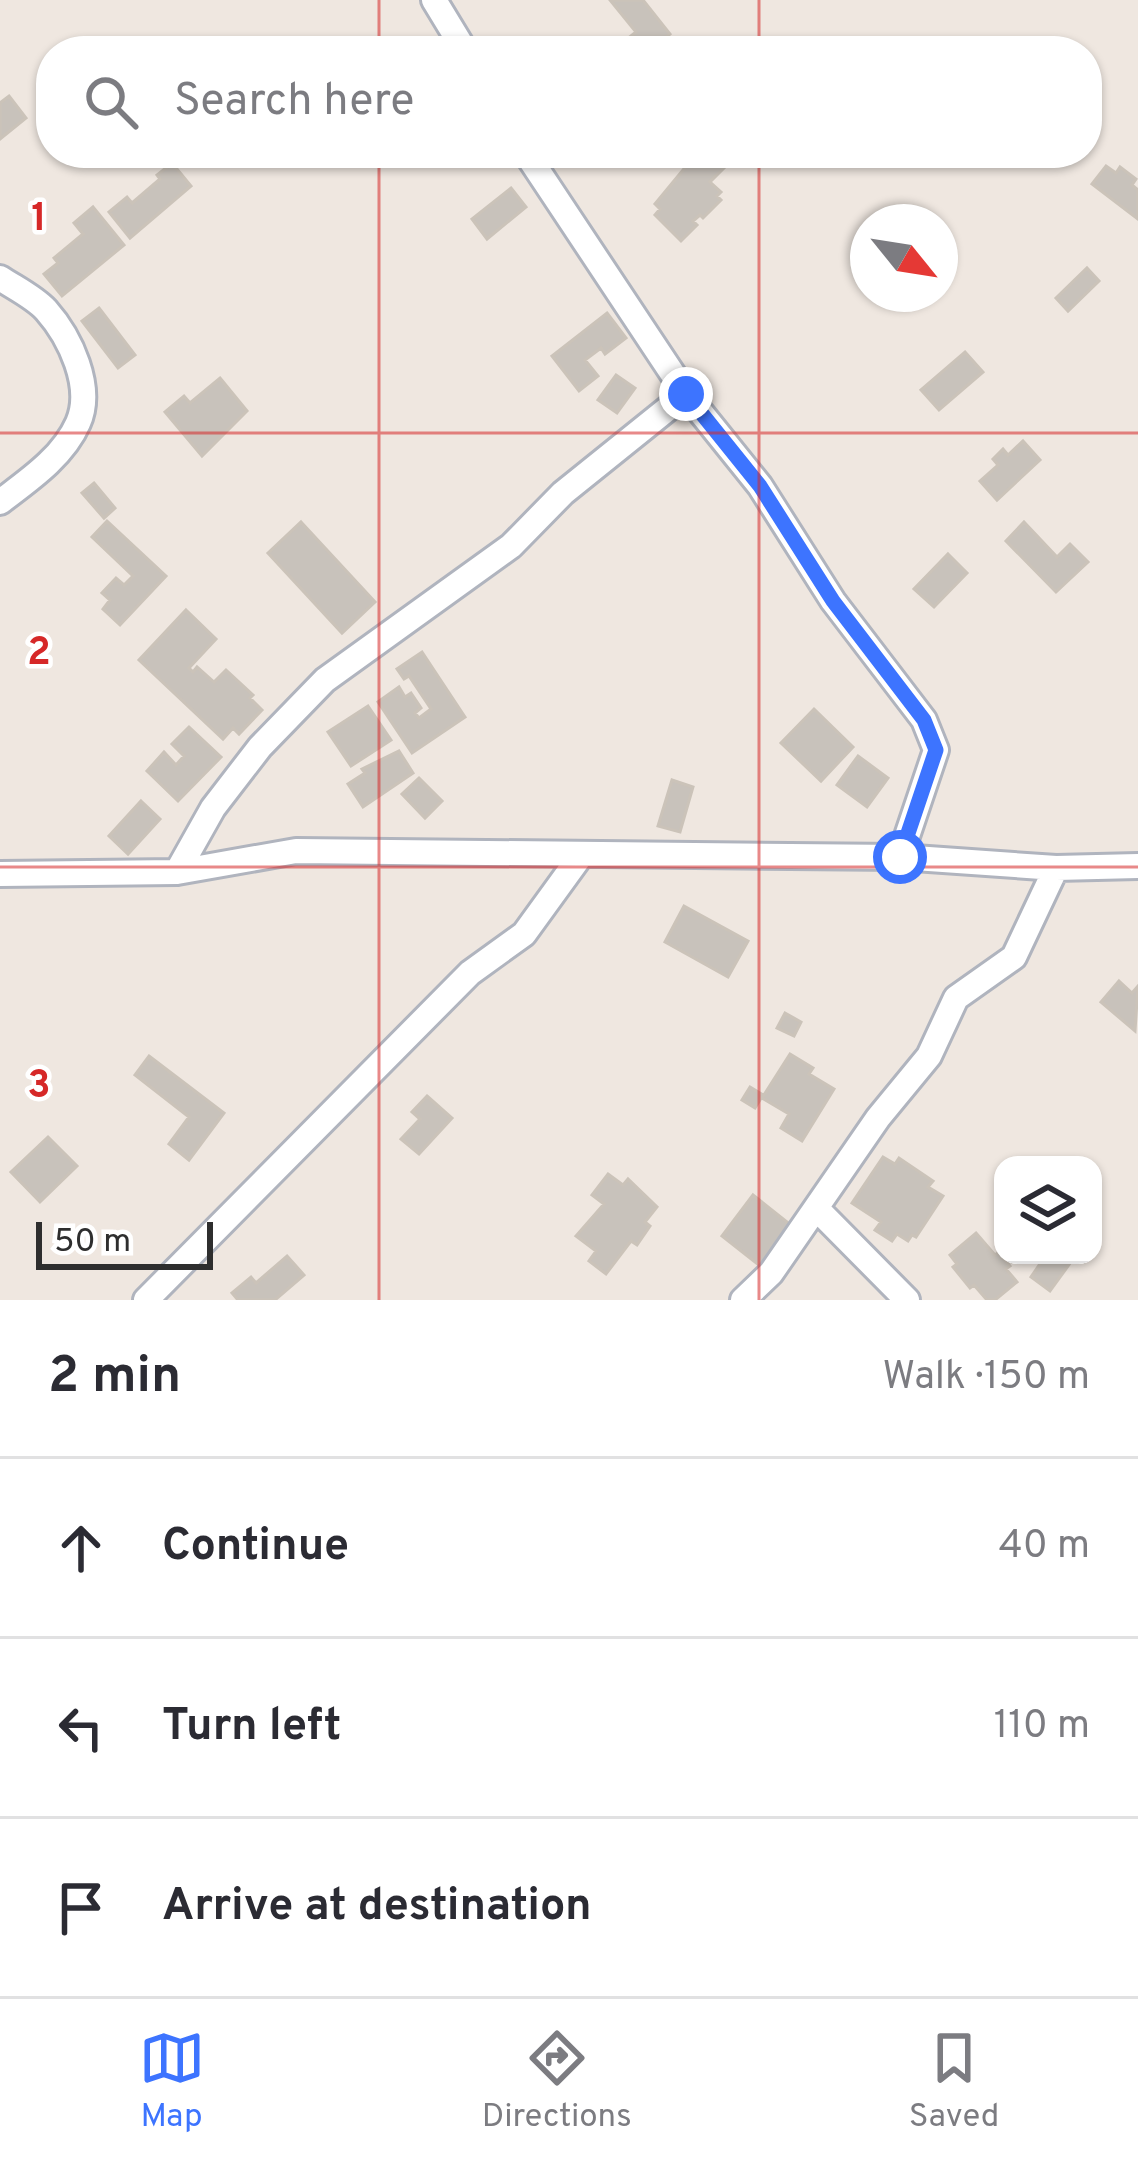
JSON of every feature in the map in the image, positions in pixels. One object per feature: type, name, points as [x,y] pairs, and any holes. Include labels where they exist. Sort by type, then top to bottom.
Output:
[{"type":"street","points":[[434,0],[456,36]]},
{"type":"street","points":[[536,168],[686,394],[760,486],[833,601],[924,720],[936,750],[900,857]]},
{"type":"street","points":[[0,278],[44,308],[68,339],[82,381],[80,420],[50,463],[0,502]]},
{"type":"street","points":[[177,872],[213,808],[260,747],[325,680],[511,546],[563,493],[686,394]]},
{"type":"street","points":[[0,874],[177,872],[296,851],[900,857],[1056,868],[1138,866]]},
{"type":"street","points":[[146,1300],[470,973],[524,934],[582,854]]},
{"type":"street","points":[[743,1300],[771,1273],[878,1118],[929,1056],[956,998],[1014,957],[1056,868]]},
{"type":"street","points":[[817,1209],[908,1300]]},
{"type":"building","points":[[610,0],[643,0],[670,34],[631,36],[636,32]]},
{"type":"building","points":[[9,96],[26,118],[0,139],[0,103]]},
{"type":"building","points":[[1106,166],[1116,173],[1120,167],[1136,179],[1132,185],[1138,190],[1138,219],[1092,184]]},
{"type":"building","points":[[176,168],[191,186],[130,238],[109,212],[127,197],[132,203],[160,179],[157,175]]},
{"type":"building","points":[[685,168],[724,168],[710,182],[721,192],[717,196],[721,200],[703,218],[700,215],[693,221],[697,225],[681,241],[655,215],[660,209],[655,204]]},
{"type":"building","points":[[511,188],[526,207],[487,239],[472,219]]},
{"type":"building","points":[[93,207],[124,245],[62,296],[44,274],[58,263],[54,258],[83,234],[74,223]]},
{"type":"building","points":[[1087,268],[1099,281],[1068,311],[1056,298]]},
{"type":"building","points":[[99,308],[135,355],[118,368],[82,321]]},
{"type":"building","points":[[607,313],[626,338],[605,354],[601,348],[585,360],[598,376],[579,391],[552,356]]},
{"type":"building","points":[[965,352],[983,372],[939,410],[921,390]]},
{"type":"building","points":[[616,375],[635,388],[617,413],[598,400]]},
{"type":"building","points":[[220,378],[247,411],[202,456],[165,412],[184,396],[190,403]]},
{"type":"building","points":[[1023,441],[1040,460],[997,500],[980,481],[998,465],[993,459],[1003,449],[1008,455]]},
{"type":"building","points":[[94,483],[115,508],[104,518],[82,493]]},
{"type":"building","points":[[107,521],[166,576],[120,625],[103,609],[110,600],[102,593],[116,578],[124,585],[133,576],[92,537]]},
{"type":"building","points":[[301,522],[375,602],[342,633],[268,553]]},
{"type":"building","points":[[1024,522],[1057,557],[1070,544],[1088,562],[1056,592],[1006,541]]},
{"type":"building","points":[[948,554],[967,573],[934,607],[914,589]]},
{"type":"building","points":[[186,610],[216,639],[189,668],[193,672],[197,667],[214,682],[226,670],[262,710],[239,734],[233,728],[223,739],[139,660]]},
{"type":"building","points":[[422,652],[465,717],[412,753],[378,702],[399,687],[405,697],[411,693],[421,708],[415,713],[419,718],[431,709],[409,676],[404,679],[397,669]]},
{"type":"building","points":[[368,706],[391,740],[351,766],[328,732]]},
{"type":"building","points":[[814,709],[853,747],[821,781],[781,743]]},
{"type":"building","points":[[189,727],[221,757],[178,801],[147,771],[164,752],[176,765],[184,756],[172,744]]},
{"type":"building","points":[[399,751],[413,773],[363,807],[348,784],[365,773],[362,769]]},
{"type":"building","points":[[858,756],[888,778],[867,807],[837,785]]},
{"type":"building","points":[[419,778],[442,801],[425,818],[402,794]]},
{"type":"building","points":[[672,780],[693,787],[680,832],[658,826]]},
{"type":"building","points":[[141,801],[160,819],[128,854],[109,836]]},
{"type":"building","points":[[684,906],[748,941],[728,977],[665,942]]},
{"type":"building","points":[[1119,981],[1132,993],[1138,986],[1135,1031],[1101,1002]]},
{"type":"building","points":[[785,1013],[801,1022],[794,1036],[777,1028]]},
{"type":"building","points":[[790,1054],[813,1068],[809,1074],[834,1089],[802,1141],[781,1128],[789,1114],[762,1098]]},
{"type":"building","points":[[149,1056],[224,1113],[189,1160],[169,1144],[189,1117],[135,1075]]},
{"type":"building","points":[[750,1087],[763,1095],[755,1108],[742,1100]]},
{"type":"building","points":[[427,1096],[452,1118],[419,1154],[401,1139],[420,1119],[412,1112]]},
{"type":"building","points":[[48,1137],[77,1166],[40,1202],[11,1172]]},
{"type":"building","points":[[883,1157],[895,1164],[899,1158],[933,1181],[928,1187],[943,1196],[916,1237],[908,1241],[897,1234],[892,1241],[875,1230],[881,1222],[852,1203]]},
{"type":"building","points":[[608,1174],[623,1185],[628,1179],[657,1207],[645,1222],[650,1226],[637,1245],[631,1241],[606,1274],[589,1261],[596,1251],[576,1236],[604,1204],[592,1195]]},
{"type":"building","points":[[753,1195],[792,1226],[760,1266],[722,1236]]},
{"type":"building","points":[[976,1233],[994,1254],[994,1264],[1008,1264],[1006,1269],[1017,1282],[995,1300],[987,1300],[974,1285],[970,1288],[953,1267],[957,1264],[950,1255]]},
{"type":"building","points":[[287,1256],[304,1275],[275,1300],[238,1300],[232,1293],[251,1277],[256,1283]]},
{"type":"building","points":[[1040,1264],[1070,1264],[1050,1291],[1031,1277]]},
{"type":"route","points":[[686,394],[760,486],[833,601],[924,720],[936,750],[900,857]]}]
